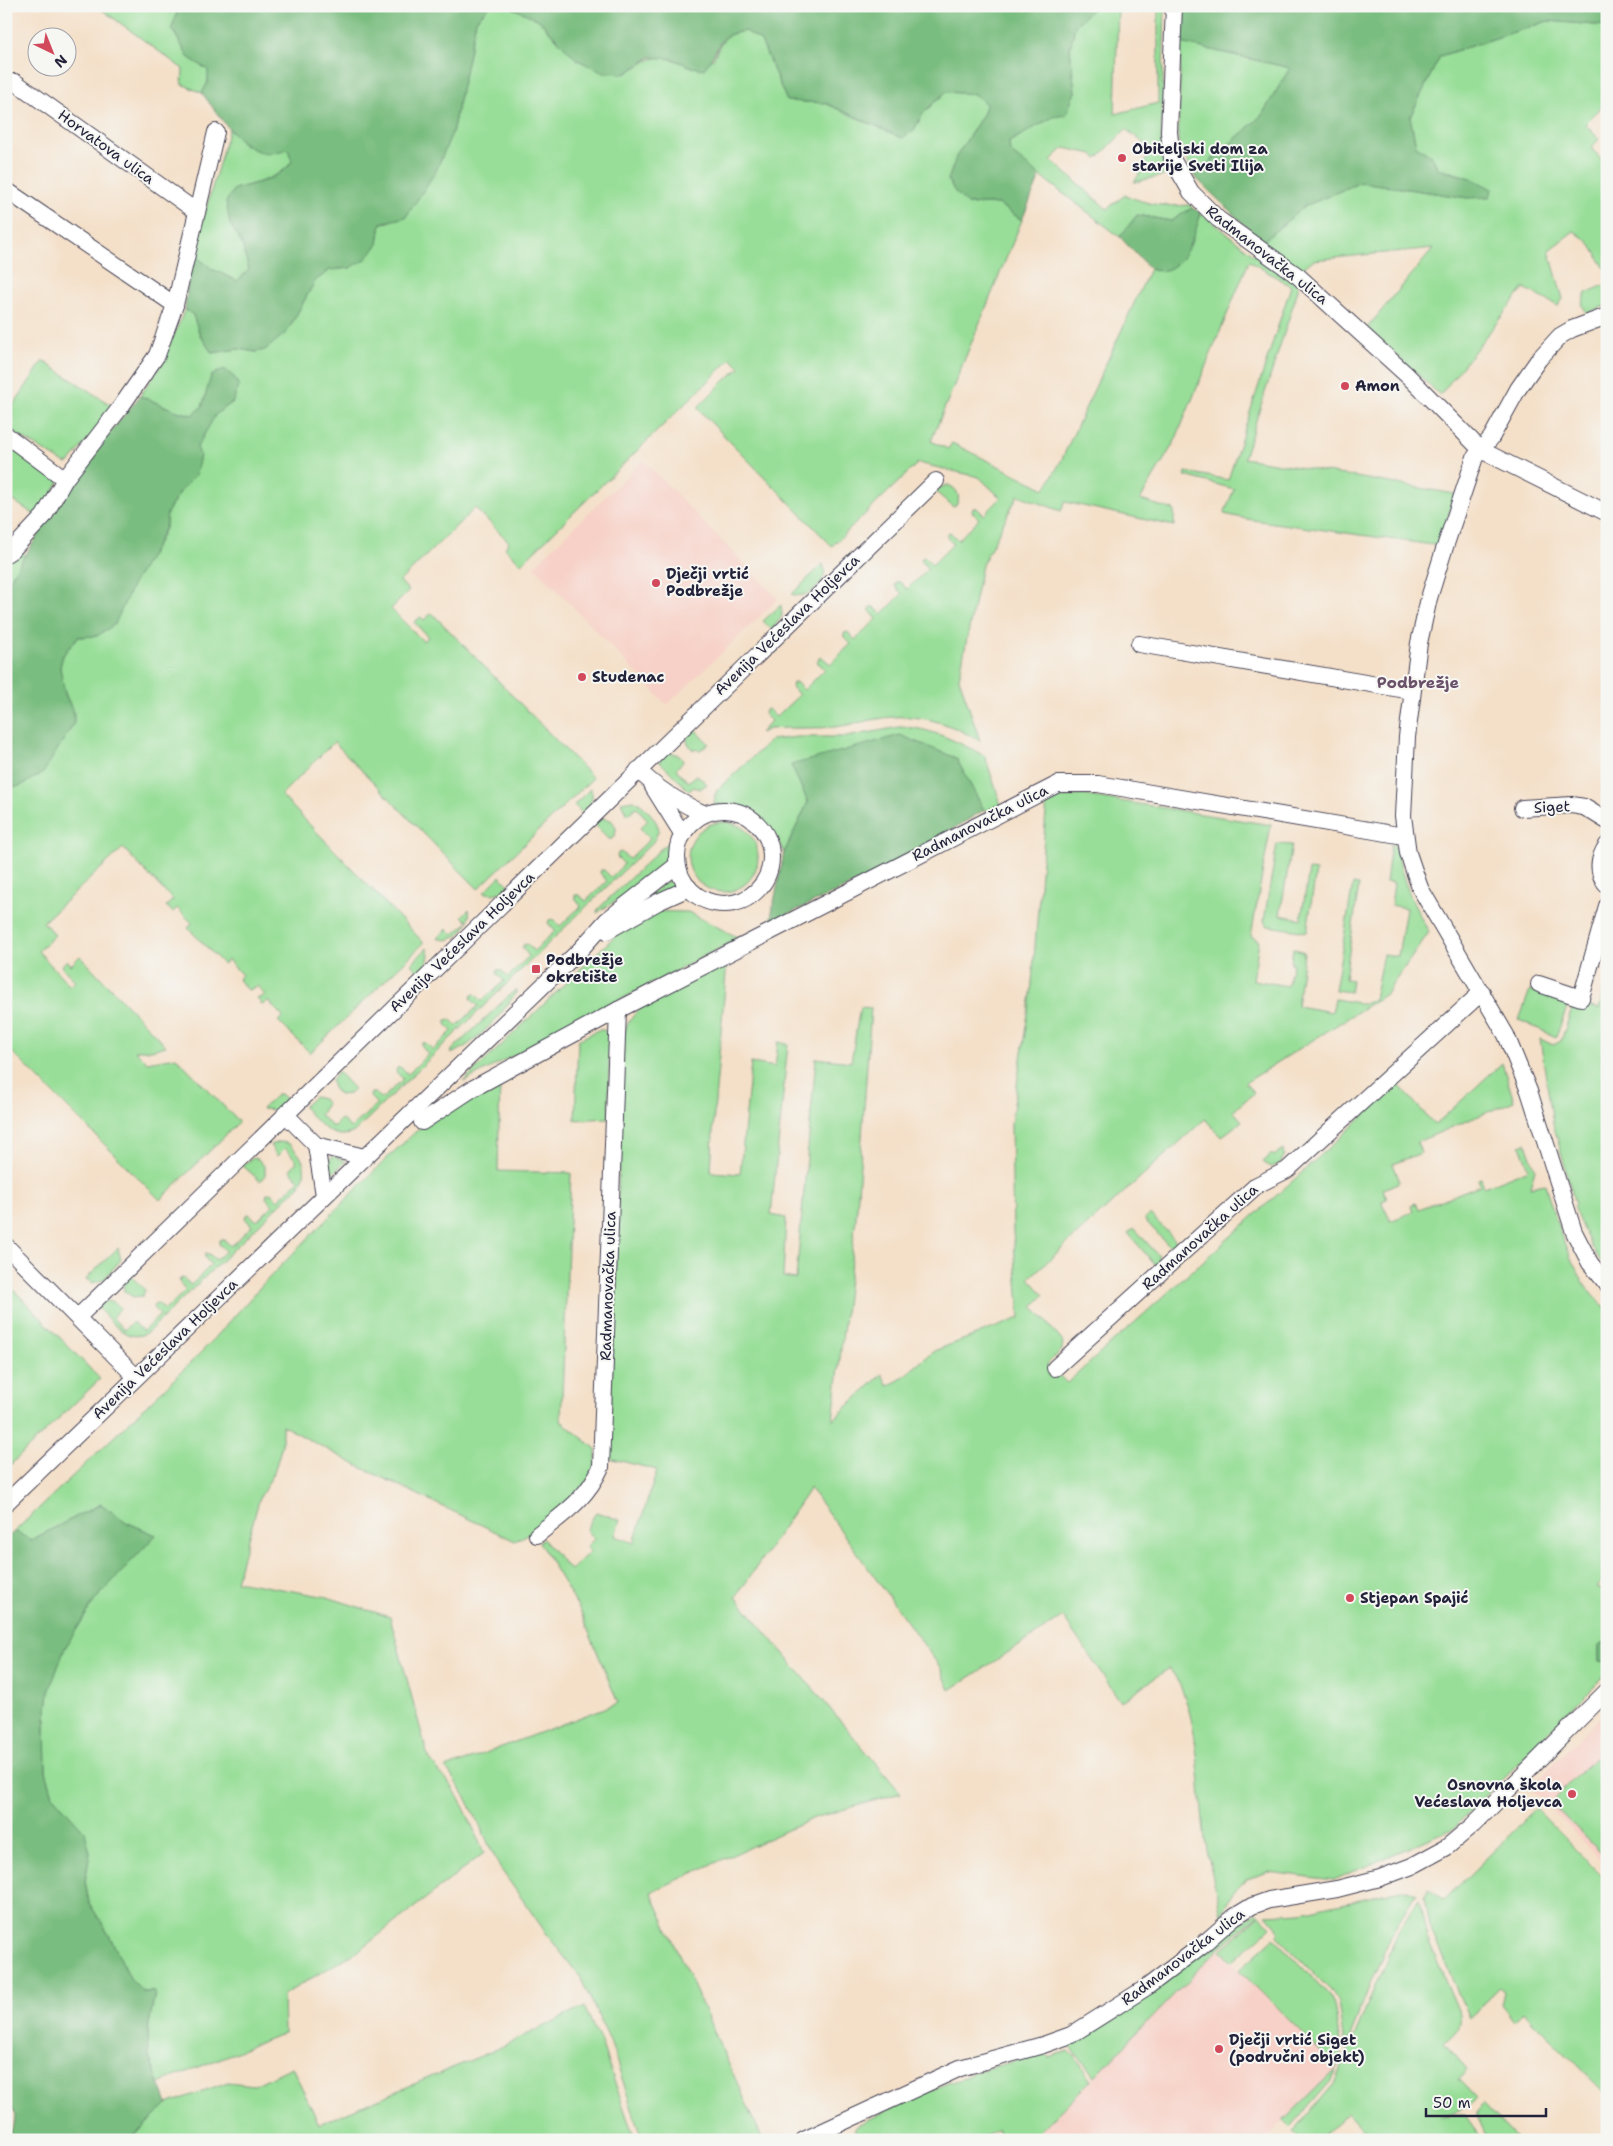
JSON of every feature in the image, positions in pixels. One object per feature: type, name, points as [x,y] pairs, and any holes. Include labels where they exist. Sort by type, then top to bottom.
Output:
[{"type":"street","name":"Radmanovačka ulica","points":[[1174,6],[1169,132],[1172,159],[1191,192],[1218,219],[1298,276],[1408,376],[1481,450],[1607,513]]},
{"type":"street","name":"Horvatova ulica","points":[[15,82],[197,212]]},
{"type":"street","points":[[6,554],[44,516],[65,479],[120,408],[157,356],[175,305],[216,132]]},
{"type":"street","points":[[6,190],[175,305]]},
{"type":"street","points":[[1607,316],[1572,329],[1539,358],[1491,438],[1475,457],[1429,598],[1419,643],[1407,737],[1403,816],[1404,836],[1412,868],[1420,888],[1506,1034],[1529,1091],[1574,1232],[1590,1263],[1607,1284]]},
{"type":"street","points":[[6,435],[65,479]]},
{"type":"street","name":"Avenija Većeslava Holjevca","points":[[78,1317],[936,481]]},
{"type":"street","points":[[1139,644],[1412,691]]},
{"type":"street","points":[[638,770],[650,783],[682,835]]},
{"type":"street","points":[[650,783],[679,802],[705,814]]},
{"type":"street","name":"Radmanovačka ulica","points":[[422,1122],[472,1089],[618,1010],[1058,784],[1098,784],[1404,836]]},
{"type":"street","name":"Siget","points":[[1522,808],[1584,806],[1607,821]]},
{"type":"street","points":[[721,810],[737,812],[751,818],[762,830],[769,844],[771,860],[767,875],[759,888],[746,898],[732,904],[716,903],[701,898],[689,888],[677,865],[682,835],[692,823],[705,814],[721,810]]},
{"type":"street","points":[[1607,845],[1599,861],[1599,871],[1607,885]]},
{"type":"street","name":"Avenija Većeslava Holjevca","points":[[6,1503],[364,1156],[580,950],[607,920],[677,865]]},
{"type":"street","name":"Avenija Većeslava Holjevca","points":[[580,950],[614,926],[689,888]]},
{"type":"street","points":[[1539,984],[1581,998],[1607,906]]},
{"type":"street","name":"Radmanovačka ulica","points":[[1055,1368],[1257,1185],[1287,1170],[1482,992]]},
{"type":"street","name":"Radmanovačka ulica","points":[[538,1535],[579,1502],[593,1484],[601,1467],[618,1010]]},
{"type":"street","points":[[285,1114],[316,1145],[364,1156]]},
{"type":"street","points":[[316,1145],[324,1195]]},
{"type":"street","points":[[6,1246],[136,1377]]},
{"type":"street","name":"Radmanovačka ulica","points":[[804,2140],[960,2068],[1035,2048],[1071,2035],[1147,1987],[1201,1946],[1234,1917],[1252,1906],[1269,1900],[1337,1889],[1380,1878],[1412,1866],[1447,1847],[1473,1825],[1607,1692]]},
{"type":"shaded area","name":"Dječji vrtić Podbrežje","points":[[643,460],[778,599],[667,705],[534,566]]},
{"type":"shaded area","name":"Osnovna škola Većeslava Holjevca","points":[[1607,1710],[1607,1866],[1530,1787]]},
{"type":"shaded area","name":"Dječji vrtić Siget (područni objekt)","points":[[1218,1949],[1337,2068],[1265,2140],[1031,2140]]},
{"type":"green space","points":[[97,6],[179,6],[172,29],[188,57],[209,70],[208,82],[202,93],[182,84],[183,69]]},
{"type":"green space","points":[[179,6],[490,6],[476,20],[452,133],[436,171],[406,217],[381,223],[378,244],[365,260],[350,268],[330,270],[315,281],[287,332],[265,350],[256,352],[238,349],[212,353],[200,335],[193,315],[185,309],[188,278],[193,254],[212,269],[237,281],[249,270],[242,244],[230,224],[226,202],[234,189],[258,183],[274,176],[292,161],[288,149],[268,153],[248,146],[230,130],[202,93],[208,82],[208,70],[188,57],[172,28]]},
{"type":"green space","points":[[490,6],[509,6],[539,20],[558,41],[625,74],[650,59],[657,58],[671,59],[692,67],[713,59],[722,42],[728,36],[746,31],[761,41],[787,101],[825,103],[868,123],[914,130],[924,112],[946,92],[974,94],[987,104],[984,113],[956,157],[967,204],[998,204],[1022,220],[931,441],[948,449],[952,443],[1045,489],[1060,463],[1150,269],[1156,271],[1190,246],[1201,213],[1252,253],[1298,285],[1244,458],[1455,494],[1439,545],[1433,545],[1252,520],[1224,514],[1234,489],[1185,476],[1186,472],[1228,480],[1291,286],[1249,261],[1175,441],[1140,500],[1174,510],[1174,526],[1065,502],[1061,511],[1018,495],[982,565],[959,678],[980,741],[946,724],[910,717],[884,718],[835,727],[769,729],[760,733],[771,721],[764,714],[765,710],[768,709],[776,717],[799,695],[792,687],[793,683],[796,682],[804,690],[825,669],[817,662],[819,658],[822,657],[830,664],[851,644],[844,637],[844,633],[848,632],[855,640],[877,619],[870,611],[870,607],[874,607],[882,614],[902,594],[895,586],[896,582],[900,582],[907,589],[928,569],[921,561],[922,558],[925,557],[932,565],[953,544],[947,537],[947,533],[950,532],[958,540],[979,519],[972,512],[973,508],[977,508],[984,515],[1001,498],[979,477],[918,463],[832,546],[697,408],[740,368],[731,359],[521,564],[505,548],[509,542],[475,508],[400,581],[409,591],[391,609],[423,641],[428,637],[414,622],[421,617],[424,620],[432,613],[593,778],[478,889],[334,742],[281,795],[424,943],[310,1053],[278,1021],[283,1017],[268,1001],[263,1005],[257,999],[265,995],[257,986],[248,990],[238,979],[242,975],[228,960],[223,964],[188,928],[192,923],[177,908],[173,912],[166,906],[173,900],[123,848],[43,922],[55,935],[38,951],[70,986],[75,981],[61,966],[67,960],[71,965],[80,956],[166,1046],[151,1050],[135,1050],[147,1062],[176,1057],[239,1122],[160,1200],[6,1046],[6,787],[74,713],[61,677],[60,670],[63,656],[78,637],[97,636],[122,599],[160,540],[171,504],[194,475],[199,458],[197,447],[216,413],[233,402],[206,396],[202,407],[192,415],[140,396],[161,365],[185,309],[193,315],[200,335],[212,353],[238,349],[256,352],[287,332],[315,281],[330,270],[350,268],[378,244],[381,223],[389,222],[452,133],[476,20]]},
{"type":"green space","points":[[509,6],[1095,6],[1075,26],[1070,48],[1075,92],[1066,115],[1053,117],[1009,142],[1010,152],[1040,176],[1022,220],[998,204],[967,204],[955,192],[948,180],[956,157],[984,113],[986,104],[974,94],[946,92],[924,112],[914,130],[902,138],[825,103],[787,101],[761,41],[746,31],[729,35],[724,39],[704,69],[692,67],[673,59],[651,57],[625,74],[606,73],[577,60],[539,20]]},
{"type":"green space","points":[[1095,6],[1118,6],[1115,114],[1158,103],[1158,6],[1165,6],[1161,142],[1171,174],[1134,182],[1141,172],[1150,148],[1126,129],[1097,159],[1093,154],[1064,148],[1051,160],[1107,209],[1125,195],[1156,204],[1172,206],[1190,205],[1192,208],[1171,221],[1137,215],[1120,237],[1009,152],[1009,142],[1053,117],[1075,92],[1070,48],[1075,26]]},
{"type":"green space","points":[[1181,6],[1607,6],[1607,26],[1548,21],[1440,56],[1410,117],[1416,146],[1432,157],[1438,169],[1471,178],[1492,189],[1490,197],[1468,198],[1361,182],[1305,206],[1262,242],[1194,176],[1262,115],[1290,68],[1181,43]]},
{"type":"green space","points":[[1548,21],[1607,26],[1607,102],[1585,124],[1599,139],[1591,148],[1607,165],[1607,272],[1589,242],[1574,231],[1549,250],[1563,299],[1558,306],[1524,288],[1440,395],[1367,328],[1434,248],[1313,260],[1302,269],[1262,242],[1305,206],[1361,182],[1468,198],[1471,178],[1438,168],[1432,157],[1416,146],[1410,117],[1440,56]]},
{"type":"green space","points":[[1181,43],[1290,68],[1262,115],[1194,176],[1178,139]]},
{"type":"green space","points":[[229,129],[245,145],[266,153],[288,149],[292,161],[274,176],[234,189],[230,224],[242,244],[249,270],[237,281],[212,269],[193,254]]},
{"type":"green space","points":[[1192,208],[1201,213],[1195,233],[1185,254],[1170,268],[1161,271],[1150,269],[1120,237],[1137,215],[1171,221]]},
{"type":"green space","points":[[1607,284],[1607,305],[1587,313],[1582,305],[1586,293]]},
{"type":"green space","points":[[43,361],[114,407],[69,463],[66,464],[6,428],[6,416]]},
{"type":"green space","points":[[224,369],[234,377],[239,386],[233,402],[216,414],[197,447],[200,455],[196,475],[182,489],[167,513],[166,525],[154,550],[133,584],[115,624],[97,636],[78,637],[63,655],[60,667],[65,694],[74,713],[74,723],[43,773],[20,786],[7,788],[6,590],[13,574],[85,463],[140,396],[192,415],[202,407],[211,376]]},
{"type":"green space","points":[[6,445],[60,480],[38,517],[6,496]]},
{"type":"green space","points":[[948,485],[958,494],[958,503],[953,507],[936,492],[941,487]]},
{"type":"green space","points":[[21,551],[25,555],[6,590],[6,561]]},
{"type":"green space","points":[[823,564],[824,576],[815,589],[806,594],[792,594]]},
{"type":"green space","points":[[781,605],[782,616],[772,630],[763,621]]},
{"type":"green space","points":[[693,727],[708,743],[708,745],[700,750],[692,749],[687,742],[688,732]]},
{"type":"green space","points":[[899,727],[933,732],[985,756],[1002,808],[984,810],[956,758],[791,765],[808,802],[784,853],[772,831],[758,816],[739,807],[714,805],[715,794],[718,789],[771,740],[797,737],[846,737]]},
{"type":"green space","points":[[900,735],[956,758],[984,810],[885,870],[770,922],[784,853],[808,802],[791,765]]},
{"type":"green space","points":[[666,753],[676,754],[682,758],[683,762],[676,769],[688,782],[697,775],[707,784],[700,789],[694,787],[689,791],[659,761]]},
{"type":"green space","points":[[591,788],[591,802],[583,814],[574,805]]},
{"type":"green space","points":[[1082,795],[1271,825],[1251,936],[1259,941],[1253,980],[1287,986],[1293,964],[1291,963],[1293,948],[1304,952],[1297,1006],[1332,1012],[1335,999],[1364,1004],[1374,999],[1383,954],[1398,956],[1406,908],[1391,905],[1394,883],[1386,882],[1391,844],[1397,848],[1401,870],[1409,892],[1429,932],[1386,994],[1245,1083],[1254,1093],[1233,1111],[1242,1121],[1221,1137],[1205,1119],[1029,1278],[1044,1295],[1033,1306],[1063,1342],[1062,1350],[1047,1364],[1067,1383],[1398,1084],[1435,1125],[1502,1063],[1514,1101],[1417,1142],[1421,1153],[1393,1164],[1400,1182],[1383,1189],[1387,1199],[1382,1201],[1390,1221],[1413,1212],[1411,1205],[1416,1203],[1419,1209],[1480,1185],[1478,1179],[1481,1178],[1484,1187],[1529,1169],[1520,1145],[1526,1143],[1535,1169],[1530,1187],[1545,1184],[1554,1215],[1576,1269],[1596,1298],[1607,1308],[1607,1575],[1596,1588],[1607,1591],[1607,1640],[1599,1646],[1599,1661],[1607,1662],[1607,1674],[1454,1828],[1334,1880],[1268,1872],[1246,1879],[1236,1889],[1221,1914],[1205,1839],[1193,1726],[1179,1684],[1169,1668],[1121,1702],[1063,1617],[950,1690],[940,1667],[810,1488],[736,1597],[901,1793],[814,1818],[651,1892],[763,2140],[642,2140],[610,2041],[580,1977],[500,1868],[466,1797],[446,1768],[618,1703],[580,1610],[539,1542],[543,1539],[570,1570],[590,1552],[586,1547],[594,1539],[586,1530],[596,1512],[620,1520],[615,1536],[634,1543],[657,1470],[609,1458],[623,1036],[631,1019],[643,1006],[727,962],[711,1172],[740,1174],[751,1063],[775,1067],[778,1042],[788,1044],[771,1215],[786,1218],[783,1277],[796,1279],[816,1058],[851,1062],[860,1007],[871,1008],[857,1208],[833,1420],[882,1374],[888,1386],[899,1380],[934,1351],[1020,1318],[1013,1231],[1011,1123],[1031,994],[1047,800]]},
{"type":"green space","points":[[634,800],[642,805],[655,820],[659,829],[654,841],[354,1132],[346,1135],[332,1133],[303,1107],[314,1097],[323,1099],[327,1104],[320,1115],[333,1127],[341,1119],[351,1128],[377,1104],[370,1097],[371,1093],[375,1093],[382,1099],[403,1079],[396,1072],[397,1068],[400,1067],[408,1074],[428,1054],[422,1047],[422,1043],[426,1043],[433,1050],[452,1031],[446,1024],[446,1020],[450,1019],[457,1026],[478,1006],[471,999],[472,995],[475,994],[482,1001],[504,981],[497,974],[497,970],[501,970],[508,977],[529,956],[523,949],[523,945],[527,944],[534,951],[555,931],[548,923],[549,920],[553,919],[560,926],[581,906],[575,899],[575,895],[579,895],[586,901],[607,881],[600,873],[601,870],[604,870],[611,877],[624,864],[617,857],[618,853],[621,852],[629,859],[650,839],[640,828],[648,820],[636,807],[627,815],[621,802]]},
{"type":"green space","points":[[601,818],[611,820],[615,825],[616,831],[612,839],[609,839],[594,824]]},
{"type":"green space","points":[[723,822],[736,825],[748,832],[755,844],[758,857],[755,870],[748,882],[736,889],[723,892],[710,889],[698,882],[691,870],[688,857],[691,844],[698,832],[710,825]]},
{"type":"green space","points":[[672,838],[669,858],[660,871],[597,913],[598,909]]},
{"type":"green space","points":[[1277,844],[1292,845],[1280,915],[1301,919],[1309,870],[1316,871],[1307,932],[1268,926],[1264,921]]},
{"type":"green space","points":[[500,876],[509,885],[498,893],[484,892]]},
{"type":"green space","points":[[672,878],[677,888],[624,911]]},
{"type":"green space","points":[[1353,884],[1359,885],[1345,979],[1352,980],[1350,992],[1335,990]]},
{"type":"green space","points":[[469,909],[469,915],[468,922],[462,916]]},
{"type":"green space","points":[[641,911],[688,912],[739,938],[463,1082]]},
{"type":"green space","points":[[467,923],[456,937],[444,940],[438,938],[447,929],[453,935]]},
{"type":"green space","points":[[427,948],[429,958],[419,973],[411,964]]},
{"type":"green space","points":[[1607,980],[1607,1270],[1588,1239],[1573,1206],[1575,1204],[1553,1123],[1540,1039],[1553,1045],[1561,1041],[1574,1003],[1599,1009]]},
{"type":"green space","points":[[516,989],[510,1001],[488,1028],[469,1044],[451,1054],[452,1050]]},
{"type":"green space","points":[[1530,990],[1569,1002],[1556,1037],[1519,1020]]},
{"type":"green space","points":[[598,1030],[604,1030],[609,1034],[609,1118],[575,1120],[578,1040]]},
{"type":"green space","points":[[338,1072],[354,1090],[349,1094],[339,1095],[333,1088],[331,1081]]},
{"type":"green space","points":[[500,1078],[498,1171],[571,1173],[561,1421],[596,1449],[596,1463],[585,1485],[532,1532],[515,1541],[358,1466],[282,1425],[282,1445],[274,1473],[260,1497],[236,1581],[327,1597],[390,1617],[427,1753],[434,1765],[454,1789],[484,1853],[361,1949],[283,1995],[284,2033],[159,2083],[149,2057],[148,2030],[155,1992],[143,1992],[131,1980],[109,1935],[89,1903],[85,1881],[90,1853],[67,1814],[53,1796],[46,1771],[45,1728],[49,1691],[64,1648],[95,1600],[155,1535],[126,1522],[101,1504],[31,1540],[15,1531],[215,1338],[263,1284],[385,1160],[424,1124]]},
{"type":"green space","points":[[277,1094],[280,1094],[288,1101],[275,1110],[262,1109]]},
{"type":"green space","points":[[279,1142],[288,1143],[301,1157],[304,1173],[300,1185],[148,1332],[133,1336],[126,1334],[114,1325],[98,1308],[105,1301],[113,1302],[121,1308],[112,1317],[124,1330],[133,1322],[143,1331],[160,1315],[153,1308],[154,1304],[158,1303],[165,1310],[186,1290],[179,1282],[180,1279],[183,1278],[191,1285],[211,1265],[205,1258],[205,1254],[209,1254],[216,1260],[226,1251],[219,1244],[219,1240],[223,1239],[231,1246],[252,1226],[245,1218],[246,1215],[249,1214],[257,1221],[273,1205],[266,1198],[267,1194],[271,1193],[278,1200],[299,1180],[290,1170],[297,1161],[285,1148],[277,1156],[270,1145]]},
{"type":"green space","points":[[1283,1149],[1284,1156],[1280,1164],[1270,1167],[1263,1162],[1272,1154],[1274,1156]]},
{"type":"green space","points":[[333,1156],[346,1161],[330,1176],[327,1175],[327,1163]]},
{"type":"green space","points":[[253,1158],[258,1159],[265,1167],[265,1175],[260,1181],[242,1165]]},
{"type":"green space","points":[[1150,1214],[1179,1244],[1169,1246],[1144,1219]]},
{"type":"green space","points":[[1134,1228],[1158,1255],[1159,1262],[1155,1265],[1128,1233]]},
{"type":"green space","points":[[118,1248],[121,1260],[103,1280],[93,1283],[86,1279]]},
{"type":"green space","points":[[130,1275],[145,1290],[143,1296],[133,1297],[124,1291],[123,1283]]},
{"type":"green space","points":[[6,1282],[100,1379],[6,1469]]},
{"type":"green space","points":[[101,1504],[126,1522],[156,1535],[95,1600],[65,1648],[49,1691],[45,1728],[46,1771],[53,1796],[85,1832],[90,1853],[85,1881],[89,1903],[109,1935],[131,1980],[143,1992],[155,1992],[148,2030],[149,2057],[167,2104],[130,2140],[8,2140],[16,2116],[6,2096],[6,1803],[8,1796],[6,1792],[6,1539],[15,1531],[31,1540]]},
{"type":"green space","points":[[1607,1640],[1607,1662],[1599,1661],[1599,1646]]},
{"type":"green space","points":[[1602,1751],[1607,1756],[1607,1859],[1551,1802]]},
{"type":"green space","points":[[1536,1809],[1607,1880],[1607,2095],[1523,2012],[1514,2021],[1501,2004],[1504,1993],[1500,1988],[1469,2018],[1429,1926],[1424,1896],[1429,1888],[1444,1900]]},
{"type":"green space","points":[[1406,1889],[1417,1893],[1393,1931],[1345,2049],[1338,2003],[1333,1993],[1278,1937],[1277,1927],[1266,1914],[1301,1912]]},
{"type":"green space","points":[[1419,1899],[1427,1938],[1458,2010],[1459,2021],[1457,2029],[1444,2043],[1467,2069],[1458,2079],[1476,2098],[1467,2107],[1440,2117],[1459,2114],[1465,2116],[1482,2140],[1406,2140],[1420,2137],[1420,2133],[1382,2140],[1363,2140],[1367,2133],[1348,2112],[1318,2140],[1301,2140],[1293,2132],[1334,2084],[1398,1932]]},
{"type":"green space","points":[[1257,1912],[1271,1927],[1232,1962],[1221,1950],[1259,1916],[1218,1949],[1095,2076],[1068,2043]]},
{"type":"green space","points":[[1274,1938],[1330,1996],[1334,2005],[1342,2056],[1337,2068],[1239,1970]]},
{"type":"green space","points":[[584,2007],[600,2040],[635,2140],[130,2140],[167,2104],[228,2082],[254,2085],[292,2067],[319,2124],[495,2050]]},
{"type":"green space","points":[[1069,2051],[1074,2054],[1091,2080],[1031,2140],[995,2140],[1001,2136],[998,2130],[978,2140],[866,2140],[854,2129],[857,2125],[945,2084],[971,2076],[971,2073],[1044,2053],[1049,2057]]},
{"type":"green space","points":[[1337,2068],[1331,2081],[1290,2128],[1283,2121]]},
{"type":"green space","points":[[1483,2104],[1518,2140],[1488,2140],[1477,2116],[1477,2112]]},
{"type":"place","name":"Obiteljski dom za starije Sveti Ilija","points":[[1122,158]]},
{"type":"place","name":"Amon","points":[[1345,386]]},
{"type":"place","name":"Dječji vrtić Podbrežje","points":[[656,583]]},
{"type":"place","name":"Studenac","points":[[582,677]]},
{"type":"place","name":"Podbrežje okretište","points":[[536,969]]},
{"type":"place","name":"Stjepan Spajić","points":[[1350,1598]]},
{"type":"place","name":"Osnovna škola Većeslava Holjevca","points":[[1572,1794]]},
{"type":"place","name":"Dječji vrtić Siget (područni objekt)","points":[[1219,2049]]},
{"type":"district","name":"Podbrežje","points":[[1418,682]]}]
